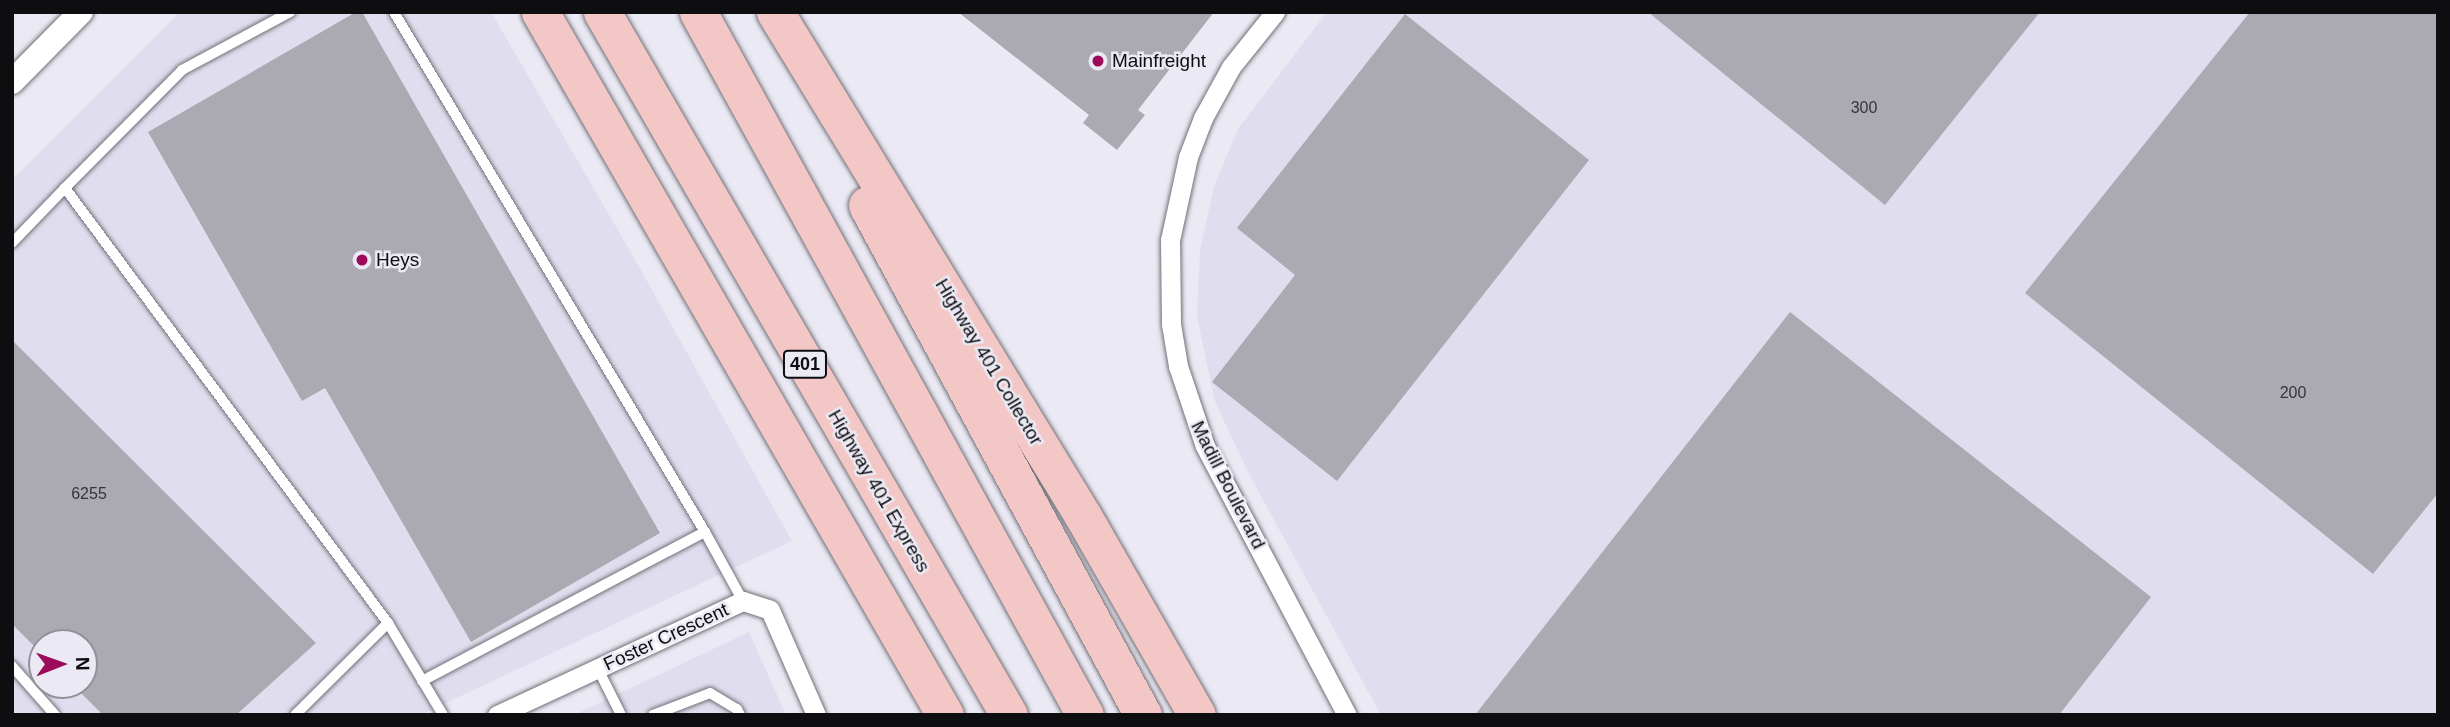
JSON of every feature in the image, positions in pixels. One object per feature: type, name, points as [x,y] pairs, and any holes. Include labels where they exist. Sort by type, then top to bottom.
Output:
[{"type":"highway","name":"401","points":[[540,12],[945,715]]},
{"type":"highway","name":"Highway 401 Express","points":[[602,12],[1009,715]]},
{"type":"highway","points":[[698,12],[1085,715]]},
{"type":"highway","points":[[767,12],[892,254],[1143,715]]},
{"type":"highway","name":"Highway 401 Collector","points":[[775,12],[1083,516],[1197,715]]},
{"type":"street","points":[[12,82],[81,12]]},
{"type":"street","name":"Madill Boulevard","points":[[1275,12],[1231,67],[1203,118],[1188,157],[1170,240],[1171,324],[1184,386],[1205,446],[1347,715]]},
{"type":"street","name":"Foster Crescent","points":[[497,715],[743,601],[770,610],[816,715]]},
{"type":"lane","points":[[12,243],[182,70],[290,12]]},
{"type":"lane","points":[[394,12],[705,532],[743,601]]},
{"type":"lane","points":[[65,188],[388,623],[443,715]]},
{"type":"lane","points":[[422,681],[705,532]]},
{"type":"lane","points":[[295,715],[388,623]]},
{"type":"lane","points":[[12,666],[55,715]]},
{"type":"lane","points":[[598,669],[621,715]]},
{"type":"lane","points":[[653,715],[710,693],[737,709],[740,715]]},
{"type":"shaded area","points":[[180,12],[491,12],[633,256],[792,541],[420,715],[12,715],[12,180]]},
{"type":"shaded area","points":[[1327,12],[2438,12],[2438,715],[1381,715],[1251,478],[1215,402],[1197,316],[1200,251],[1214,186],[1238,129]]},
{"type":"shaded area","points":[[749,632],[786,715],[574,715]]},
{"type":"building","name":"Heys","points":[[356,12],[362,12],[660,533],[471,642],[325,388],[302,401],[148,132]]},
{"type":"building","name":"Mainfreight","points":[[958,12],[1214,12],[1138,110],[1145,115],[1117,150],[1083,123],[1089,115]]},
{"type":"building","points":[[1648,12],[2040,12],[1885,205]]},
{"type":"building","points":[[2250,12],[2438,12],[2438,493],[2373,574],[2025,293]]},
{"type":"building","points":[[1405,14],[1589,160],[1337,481],[1212,382],[1295,275],[1237,228]]},
{"type":"building","points":[[1790,312],[2151,597],[2059,715],[1475,715]]},
{"type":"building","points":[[12,340],[316,643],[236,715],[103,715],[87,699],[98,699],[98,629],[28,629],[28,640],[12,624]]},
{"type":"place","name":"Mainfreight","points":[[1098,61]]},
{"type":"place","name":"Heys","points":[[362,260]]}]
